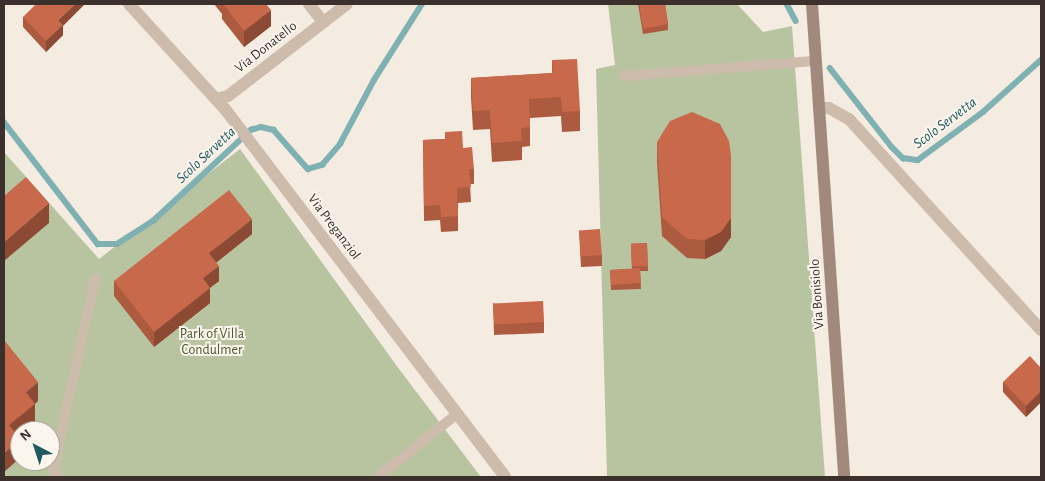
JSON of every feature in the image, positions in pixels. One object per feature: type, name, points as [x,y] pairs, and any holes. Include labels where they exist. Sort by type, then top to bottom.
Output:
[{"type":"main road","name":"Via Bonisiolo","points":[[812,4],[844,477]]},
{"type":"street","name":"Via Preganziol","points":[[129,4],[223,101],[241,130],[505,477]]},
{"type":"street","points":[[309,4],[323,22]]},
{"type":"street","name":"Via Donatello","points":[[223,101],[347,4]]},
{"type":"street","points":[[819,108],[829,108],[849,119],[1041,330]]},
{"type":"lane","points":[[624,76],[816,61]]},
{"type":"lane","points":[[58,477],[52,470],[95,279]]},
{"type":"lane","points":[[378,477],[457,414]]},
{"type":"green space","points":[[608,4],[737,4],[763,32],[792,26],[825,477],[607,477],[596,69],[615,65]]},
{"type":"green space","name":"Park of Villa Condulmer","points":[[240,149],[399,369],[481,477],[4,477],[4,152],[99,259]]},
{"type":"building","points":[[36,4],[75,4],[58,20],[63,25],[46,41],[23,17]]},
{"type":"building","points":[[223,4],[266,4],[271,10],[244,31]]},
{"type":"building","points":[[639,4],[665,4],[668,24],[643,29]]},
{"type":"building","points":[[577,59],[580,111],[562,112],[561,97],[529,99],[530,127],[521,128],[522,141],[492,143],[490,110],[473,111],[471,78],[553,73],[552,60]]},
{"type":"building","points":[[692,112],[720,124],[729,141],[731,155],[731,218],[721,232],[705,240],[687,239],[662,217],[657,142],[670,121]]},
{"type":"building","points":[[462,131],[463,148],[472,147],[474,169],[469,169],[471,187],[457,188],[458,216],[441,217],[440,205],[424,206],[423,140],[445,139],[445,132]]},
{"type":"building","points":[[26,177],[49,203],[4,242],[4,196]]},
{"type":"building","points":[[229,190],[252,219],[209,253],[219,266],[203,278],[210,288],[154,332],[114,281]]},
{"type":"building","points":[[600,229],[602,255],[581,256],[579,230]]},
{"type":"building","points":[[647,243],[648,266],[632,267],[631,244]]},
{"type":"building","points":[[640,268],[641,283],[611,285],[610,270]]},
{"type":"building","points":[[543,301],[544,322],[494,325],[493,304]]},
{"type":"building","points":[[4,340],[38,382],[26,392],[35,404],[14,421],[10,421],[10,448],[4,453]]},
{"type":"building","points":[[1030,356],[1041,368],[1041,391],[1026,406],[1003,382]]},
{"type":"waterway","name":"Scolo Servetta","points":[[4,122],[98,244],[117,244],[153,221],[251,130],[261,127],[274,130],[308,169],[322,165],[340,144],[374,80],[422,4]]},
{"type":"waterway","name":"Scolo Servetta","points":[[787,4],[796,21]]},
{"type":"waterway","name":"Scolo Servetta","points":[[830,68],[892,147],[903,158],[918,160],[983,112],[1041,60]]}]
